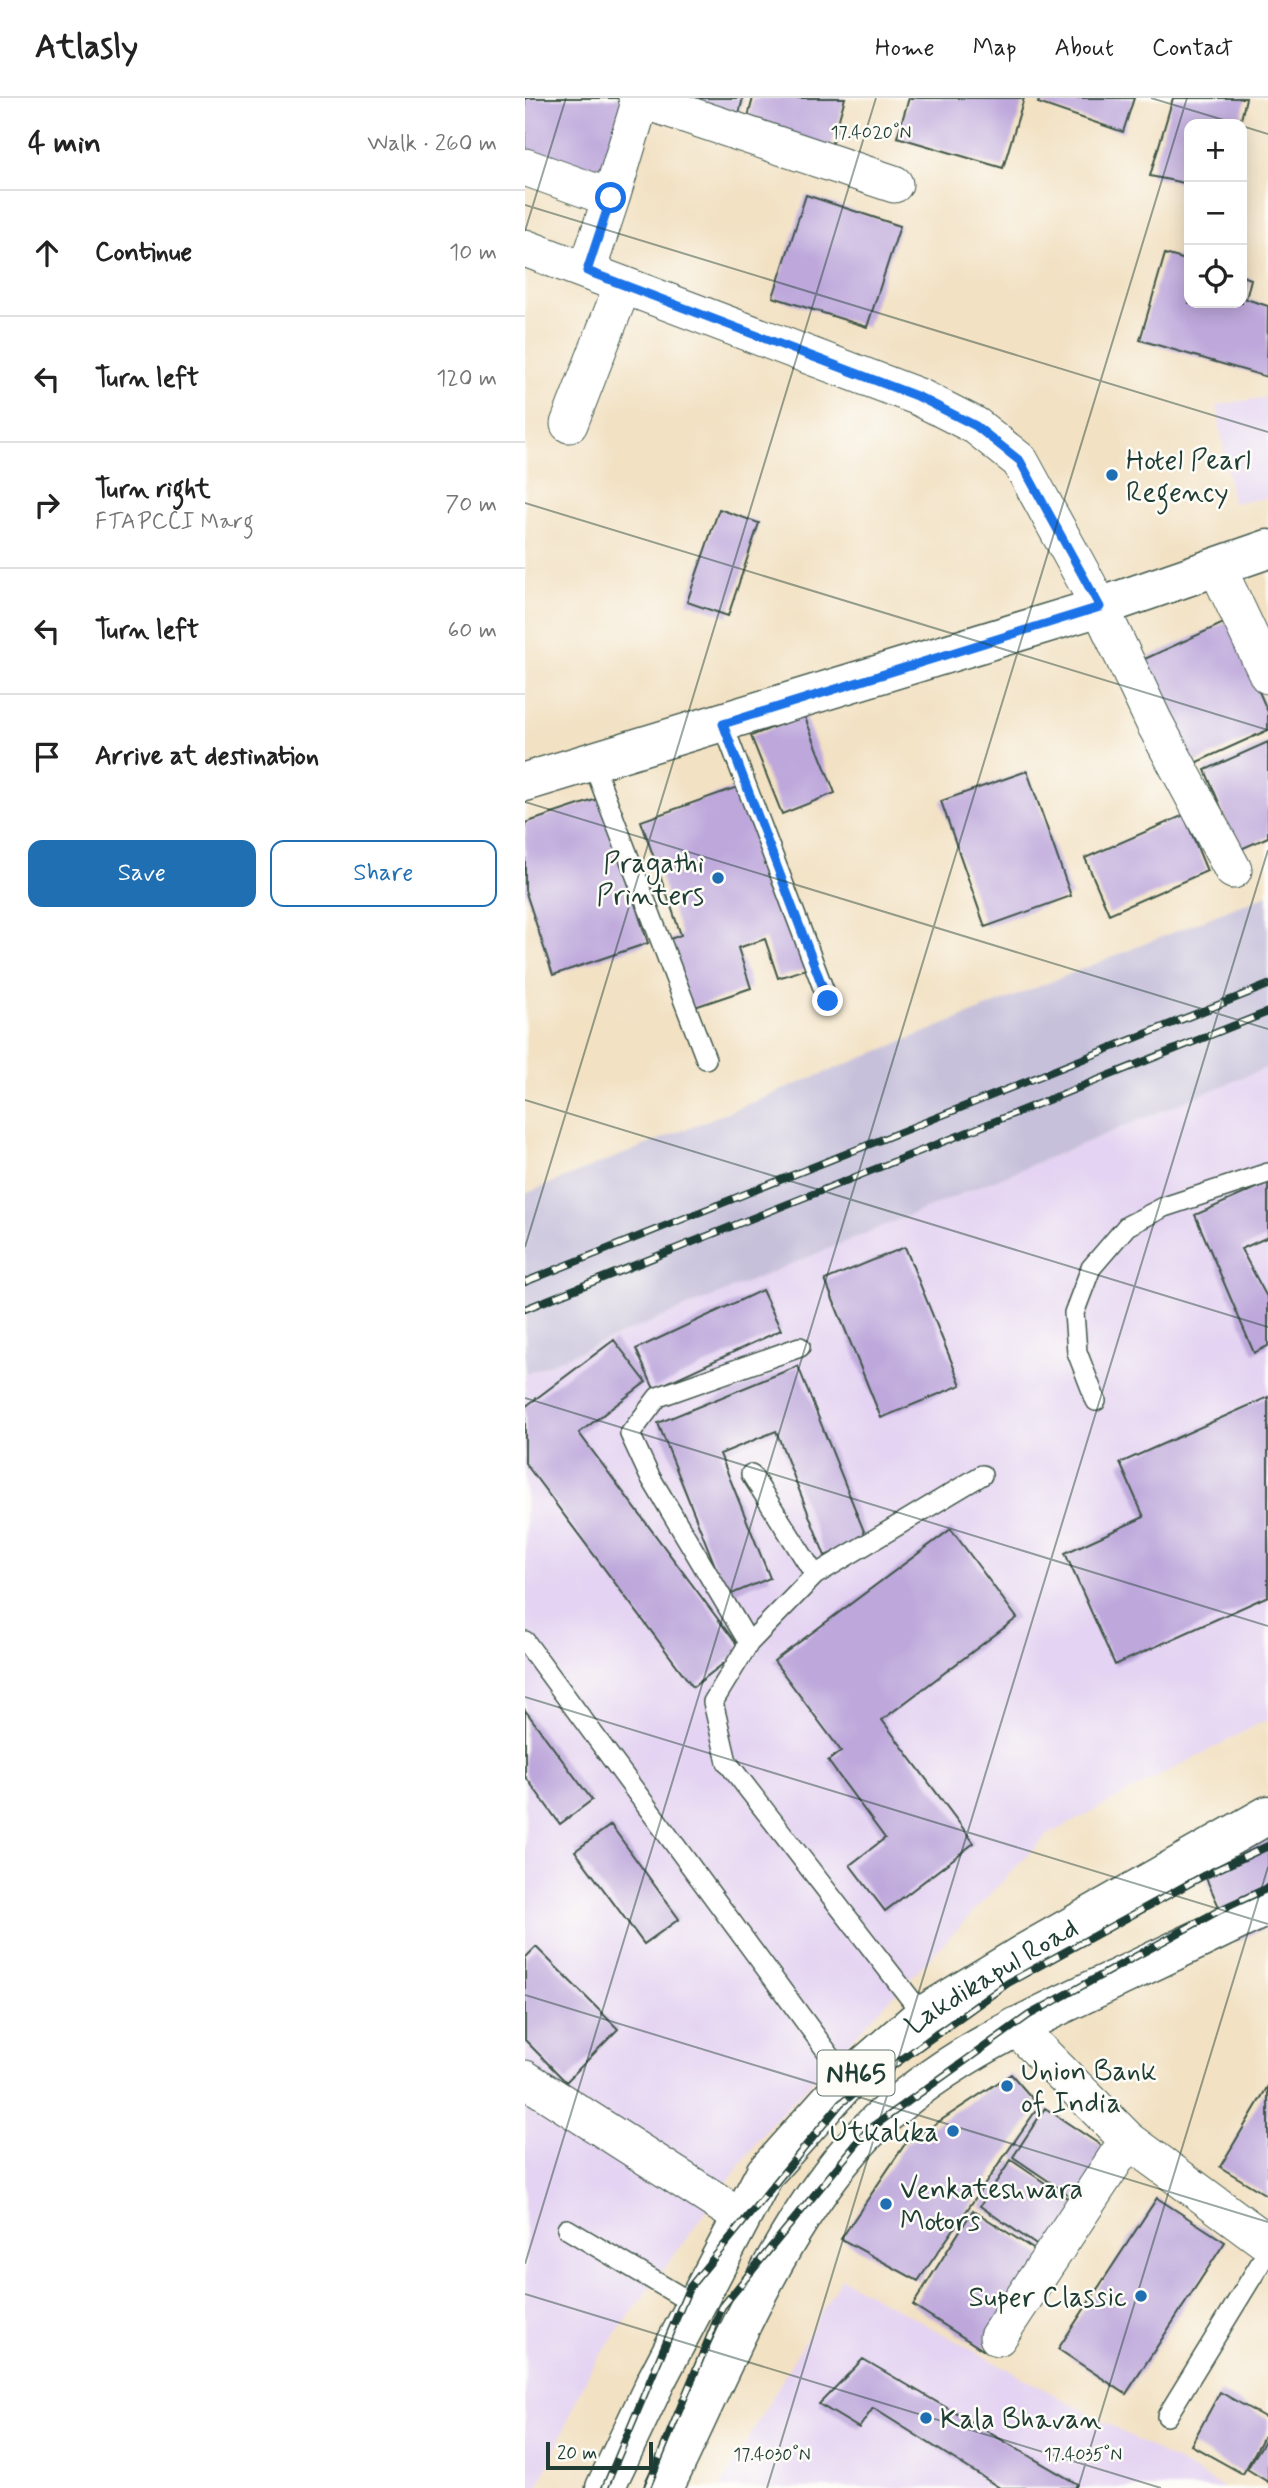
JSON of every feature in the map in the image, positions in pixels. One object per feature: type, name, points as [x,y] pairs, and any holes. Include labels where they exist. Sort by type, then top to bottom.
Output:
[{"type":"main road","points":[[525,782],[723,724],[1100,607],[1268,549]]},
{"type":"main road","name":"Lakdikapul Road","points":[[605,2488],[695,2305],[765,2172],[848,2080],[923,2015],[1028,1951],[1268,1815]]},
{"type":"main road","name":"Lakdikapul Road","points":[[664,2488],[797,2221],[841,2161],[894,2107],[938,2075],[1015,2026],[1268,1906]]},
{"type":"street","points":[[587,271],[639,99],[894,184]]},
{"type":"street","points":[[525,167],[611,198]]},
{"type":"street","points":[[525,248],[919,397],[976,426],[1020,461],[1100,607],[1154,722],[1233,870]]},
{"type":"street","points":[[569,424],[623,285]]},
{"type":"street","points":[[1217,567],[1268,675]]},
{"type":"street","points":[[1015,2026],[1128,2140],[1268,2243]]},
{"type":"street","points":[[525,2079],[741,2217]]},
{"type":"street","points":[[998,2337],[1128,2140]]},
{"type":"lane","points":[[723,724],[828,1001]]},
{"type":"lane","points":[[592,761],[706,1059]]},
{"type":"lane","points":[[1096,1401],[1077,1352],[1074,1312],[1091,1268],[1127,1226],[1164,1207],[1268,1173]]},
{"type":"lane","points":[[749,1643],[649,1475],[630,1434],[658,1397],[800,1348]]},
{"type":"lane","points":[[751,1474],[815,1575]]},
{"type":"lane","points":[[923,2015],[727,1762],[713,1702],[749,1643],[815,1575],[982,1475]]},
{"type":"lane","points":[[525,1641],[848,2080]]},
{"type":"lane","points":[[567,2230],[695,2305]]},
{"type":"lane","points":[[1167,2416],[1268,2251]]},
{"type":"shaded area","points":[[1268,397],[1268,498],[1232,503],[1217,405]]},
{"type":"shaded area","points":[[1268,894],[1268,1067],[525,1374],[525,1194]]},
{"type":"shaded area","points":[[1268,1067],[1268,1719],[1046,1836],[769,2126],[591,2368],[538,2488],[525,2488],[525,1374]]},
{"type":"shaded area","points":[[841,2278],[1225,2488],[720,2488]]},
{"type":"building","points":[[525,98],[617,98],[627,102],[596,185],[525,160]]},
{"type":"building","points":[[675,98],[743,98],[737,122]]},
{"type":"building","points":[[753,98],[845,98],[828,157],[744,132]]},
{"type":"building","points":[[909,98],[1024,98],[1003,168],[897,137]]},
{"type":"building","points":[[1040,98],[1134,98],[1123,132],[1038,103]]},
{"type":"building","points":[[1173,98],[1246,98],[1241,119],[1184,119],[1184,183],[1150,176]]},
{"type":"building","points":[[806,195],[900,226],[867,327],[773,297]]},
{"type":"building","points":[[1165,254],[1184,260],[1184,308],[1247,308],[1247,299],[1268,306],[1267,377],[1140,340]]},
{"type":"building","points":[[1247,278],[1251,279],[1247,295]]},
{"type":"building","points":[[719,509],[759,523],[728,616],[687,602]]},
{"type":"building","points":[[1228,621],[1268,712],[1268,730],[1184,768],[1138,662]]},
{"type":"building","points":[[804,715],[835,793],[782,814],[751,736]]},
{"type":"building","points":[[1268,742],[1268,837],[1239,850],[1205,770]]},
{"type":"building","points":[[1027,771],[1071,896],[985,927],[941,801]]},
{"type":"building","name":"Pragathi Printers","points":[[743,785],[806,969],[778,978],[765,939],[738,948],[751,988],[689,1009],[665,941],[681,935],[641,821]]},
{"type":"building","points":[[600,798],[648,943],[553,975],[525,890],[525,823]]},
{"type":"building","points":[[1184,815],[1207,871],[1109,914],[1085,858]]},
{"type":"building","points":[[1268,1183],[1268,1237],[1241,1249],[1268,1299],[1268,1346],[1254,1353],[1195,1215]]},
{"type":"building","points":[[905,1247],[961,1385],[881,1418],[825,1280]]},
{"type":"building","points":[[762,1290],[781,1330],[654,1389],[636,1349]]},
{"type":"building","points":[[614,1340],[646,1382],[579,1433],[741,1650],[693,1687],[525,1463],[525,1407]]},
{"type":"building","points":[[798,1366],[867,1539],[825,1556],[776,1431],[720,1454],[770,1578],[727,1596],[658,1423]]},
{"type":"building","points":[[1268,1397],[1268,1596],[1115,1665],[1065,1553],[1144,1517],[1120,1463]]},
{"type":"building","points":[[951,1529],[1017,1618],[882,1720],[974,1843],[885,1911],[850,1865],[885,1838],[828,1761],[841,1751],[774,1661]]},
{"type":"building","points":[[525,1710],[592,1800],[560,1824],[525,1776]]},
{"type":"building","points":[[1268,1806],[1268,1926],[1235,1942],[1190,1843]]},
{"type":"building","points":[[611,1825],[679,1919],[644,1944],[575,1851]]},
{"type":"building","points":[[536,1947],[618,2029],[566,2082],[525,2040],[525,1958]]},
{"type":"building","points":[[1011,2074],[1039,2106],[918,2281],[841,2239],[905,2144]]},
{"type":"building","points":[[1268,2086],[1268,2196],[1220,2167]]},
{"type":"building","points":[[1045,2108],[1114,2154],[1081,2203],[1013,2157]]},
{"type":"building","points":[[1011,2160],[1079,2206],[1048,2253],[980,2206]]},
{"type":"building","name":"Super Classic","points":[[1157,2198],[1225,2242],[1126,2394],[1058,2349]]},
{"type":"building","points":[[973,2210],[1044,2256],[983,2350],[913,2305]]},
{"type":"building","name":"Kala Bhavan","points":[[863,2359],[1077,2484],[1075,2488],[1000,2488],[873,2408],[859,2428],[819,2404]]},
{"type":"building","points":[[1220,2392],[1268,2419],[1268,2429],[1243,2474],[1191,2445]]},
{"type":"building","points":[[1268,2436],[1268,2482],[1247,2469]]},
{"type":"railway","points":[[525,1282],[1268,985]]},
{"type":"railway","points":[[525,1309],[1268,1012]]},
{"type":"railway","points":[[605,2488],[689,2288],[841,2103],[1008,1983],[1203,1876],[1268,1846]]},
{"type":"railway","points":[[647,2488],[722,2307],[867,2131],[1029,2015],[1220,1910],[1268,1888]]},
{"type":"place","name":"Hotel Pearl Regency","points":[[1112,475]]},
{"type":"place","name":"Pragathi Printers","points":[[718,878]]},
{"type":"place","name":"Union Bank of India","points":[[1007,2086]]},
{"type":"place","name":"Utkalika","points":[[953,2131]]},
{"type":"place","name":"Venkateshwara Motors","points":[[886,2204]]},
{"type":"place","name":"Super Classic","points":[[1141,2296]]},
{"type":"place","name":"Kala Bhavan","points":[[926,2418]]},
{"type":"route","points":[[611,198],[587,271],[919,397],[976,426],[1020,461],[1100,607],[723,724],[828,1001]]}]
